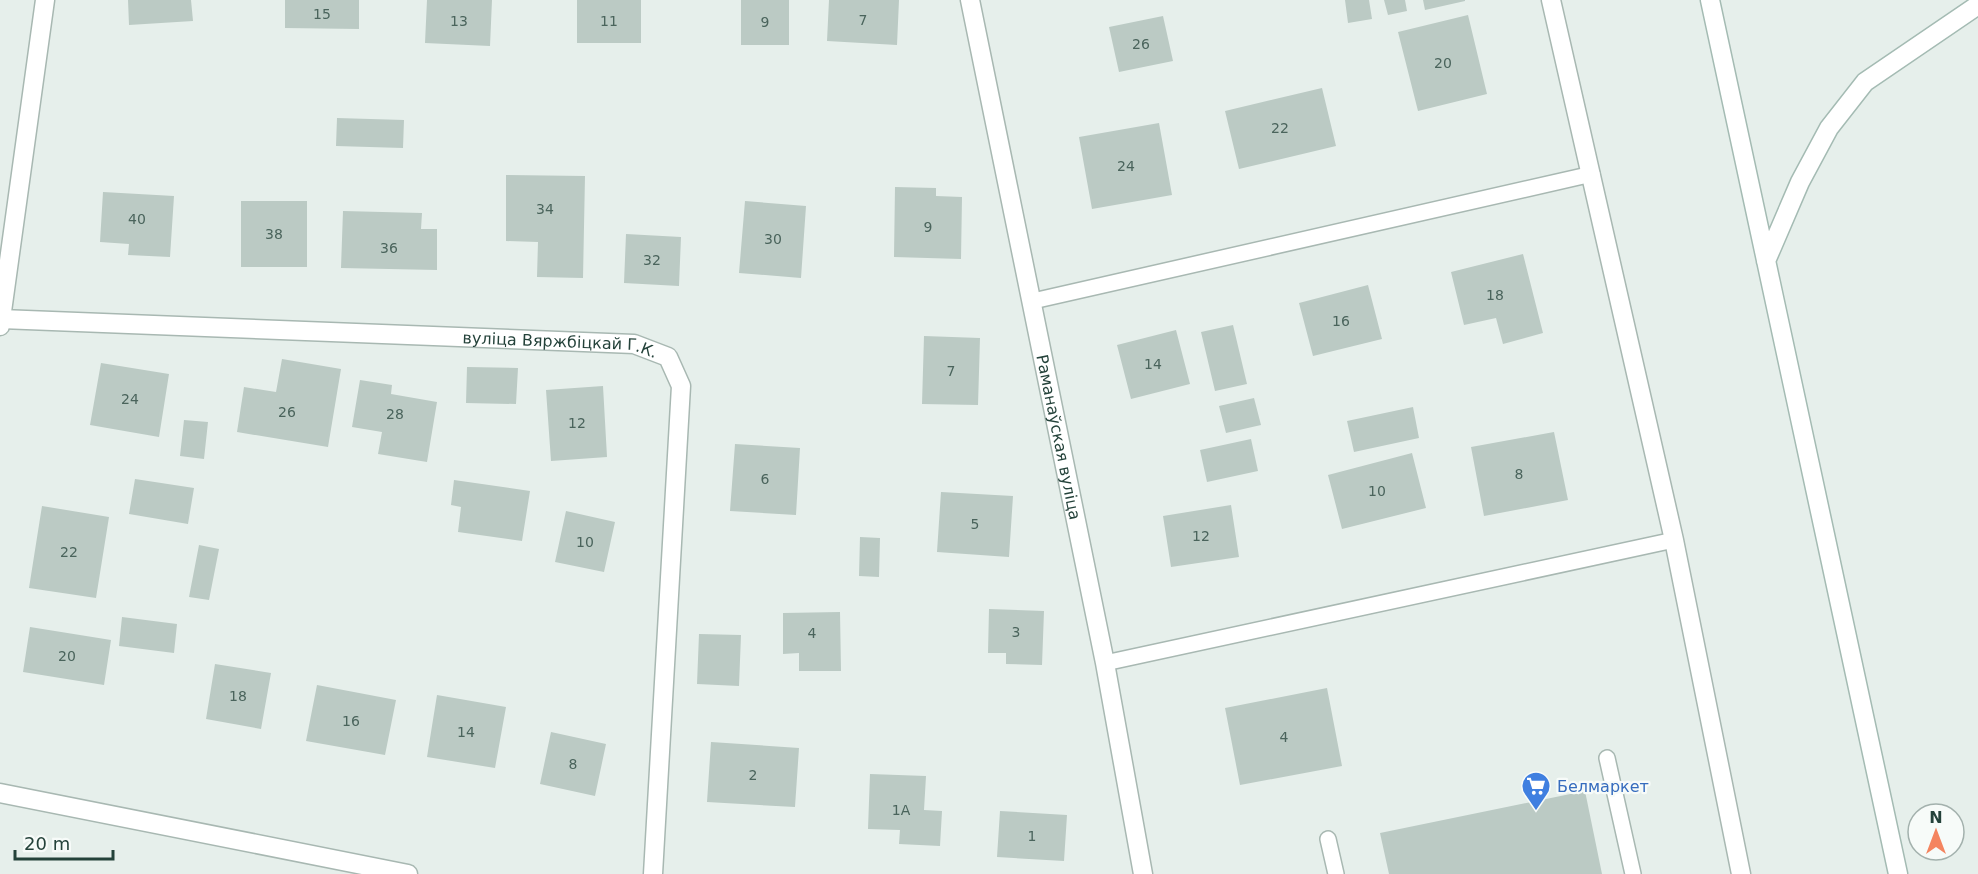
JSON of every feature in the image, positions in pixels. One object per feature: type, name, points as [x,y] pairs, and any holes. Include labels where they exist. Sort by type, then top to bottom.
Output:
[{"type":"street","name":"вуліца Вяржбіцкай Г.К.","points":[[45,0],[1,322],[634,344],[668,357],[681,386],[653,874]]},
{"type":"street","name":"Раманаўская вуліца","points":[[970,0],[1105,663],[1143,874]]},
{"type":"street","points":[[1551,0],[1674,540],[1741,874]]},
{"type":"street","points":[[1710,0],[1898,874]]},
{"type":"street","points":[[1766,261],[1800,182],[1829,128],[1865,82],[1978,5]]},
{"type":"street","points":[[0,793],[408,874]]},
{"type":"lane","points":[[1033,301],[1592,174]]},
{"type":"lane","points":[[1105,663],[1674,540]]},
{"type":"lane","points":[[1607,758],[1633,874]]},
{"type":"lane","points":[[1328,839],[1336,874]]},
{"type":"building","points":[[128,0],[191,0],[193,21],[129,25]]},
{"type":"building","points":[[285,0],[359,0],[359,29],[285,28]]},
{"type":"building","points":[[427,0],[492,0],[490,46],[425,43]]},
{"type":"building","points":[[577,0],[641,0],[641,43],[577,43]]},
{"type":"building","points":[[741,0],[789,0],[789,45],[741,45]]},
{"type":"building","points":[[829,0],[899,0],[897,45],[827,41]]},
{"type":"building","points":[[1345,0],[1369,0],[1372,19],[1348,23]]},
{"type":"building","points":[[1384,0],[1405,0],[1407,11],[1388,15]]},
{"type":"building","points":[[1423,0],[1465,0],[1465,1],[1425,10]]},
{"type":"building","points":[[1468,15],[1487,94],[1418,111],[1398,32]]},
{"type":"building","points":[[1163,16],[1173,61],[1119,72],[1109,27]]},
{"type":"building","points":[[1322,88],[1336,146],[1239,169],[1225,111]]},
{"type":"building","points":[[337,118],[404,120],[403,148],[336,146]]},
{"type":"building","points":[[1159,123],[1172,195],[1092,209],[1079,137]]},
{"type":"building","points":[[506,175],[585,176],[583,278],[537,277],[538,242],[506,241]]},
{"type":"building","points":[[895,187],[936,188],[936,196],[962,197],[961,259],[894,257]]},
{"type":"building","points":[[103,192],[174,196],[170,257],[128,255],[129,244],[100,242]]},
{"type":"building","points":[[241,201],[307,201],[307,267],[241,267]]},
{"type":"building","points":[[745,201],[806,206],[801,278],[739,273]]},
{"type":"building","points":[[343,211],[422,213],[421,229],[437,229],[437,270],[341,268]]},
{"type":"building","points":[[626,234],[681,237],[679,286],[624,283]]},
{"type":"building","points":[[1523,254],[1543,333],[1503,344],[1496,318],[1464,325],[1451,272]]},
{"type":"building","points":[[1368,285],[1382,339],[1313,356],[1299,303]]},
{"type":"building","points":[[1233,325],[1247,384],[1215,391],[1201,332]]},
{"type":"building","points":[[1176,330],[1190,384],[1131,399],[1117,345]]},
{"type":"building","points":[[924,336],[980,338],[978,405],[922,404]]},
{"type":"building","points":[[282,359],[341,369],[328,447],[237,432],[244,387],[276,392]]},
{"type":"building","points":[[101,363],[169,374],[159,437],[90,425]]},
{"type":"building","points":[[467,367],[518,368],[516,404],[466,403]]},
{"type":"building","points":[[360,380],[392,385],[391,394],[437,402],[427,462],[378,454],[382,432],[352,427]]},
{"type":"building","points":[[603,386],[607,457],[551,461],[546,390]]},
{"type":"building","points":[[1254,398],[1261,425],[1226,433],[1219,406]]},
{"type":"building","points":[[1413,407],[1419,438],[1354,452],[1347,421]]},
{"type":"building","points":[[184,420],[208,422],[204,459],[180,456]]},
{"type":"building","points":[[1554,432],[1568,500],[1484,516],[1471,447]]},
{"type":"building","points":[[1251,439],[1258,471],[1207,482],[1200,450]]},
{"type":"building","points":[[735,444],[800,448],[796,515],[730,511]]},
{"type":"building","points":[[1412,453],[1426,508],[1342,529],[1328,475]]},
{"type":"building","points":[[135,479],[194,488],[188,524],[129,514]]},
{"type":"building","points":[[454,480],[530,491],[522,541],[458,532],[461,507],[451,505]]},
{"type":"building","points":[[941,492],[1013,496],[1009,557],[937,552]]},
{"type":"building","points":[[1231,505],[1239,557],[1171,567],[1163,516]]},
{"type":"building","points":[[42,506],[109,517],[96,598],[29,588]]},
{"type":"building","points":[[566,511],[615,522],[604,572],[555,562]]},
{"type":"building","points":[[860,537],[880,538],[879,577],[859,576]]},
{"type":"building","points":[[199,545],[219,549],[209,600],[189,597]]},
{"type":"building","points":[[989,609],[1044,611],[1042,665],[1006,664],[1006,653],[988,653]]},
{"type":"building","points":[[840,612],[841,671],[799,671],[799,653],[783,654],[783,613]]},
{"type":"building","points":[[122,617],[177,624],[174,653],[119,646]]},
{"type":"building","points":[[30,627],[111,640],[104,685],[23,672]]},
{"type":"building","points":[[699,634],[741,635],[739,686],[697,684]]},
{"type":"building","points":[[215,664],[271,673],[261,729],[206,719]]},
{"type":"building","points":[[317,685],[396,700],[385,755],[306,741]]},
{"type":"building","points":[[1327,688],[1342,766],[1240,785],[1225,708]]},
{"type":"building","points":[[437,695],[506,707],[495,768],[427,757]]},
{"type":"building","points":[[551,732],[606,744],[595,796],[540,784]]},
{"type":"building","points":[[711,742],[799,748],[795,807],[707,802]]},
{"type":"building","points":[[870,774],[926,776],[924,810],[942,811],[940,846],[899,844],[900,830],[868,829]]},
{"type":"building","name":"Белмаркет","points":[[1585,791],[1602,874],[1389,874],[1380,833]]},
{"type":"building","points":[[1000,811],[1067,815],[1064,861],[997,857]]},
{"type":"place","name":"Белмаркет","points":[[1536,812]]}]
